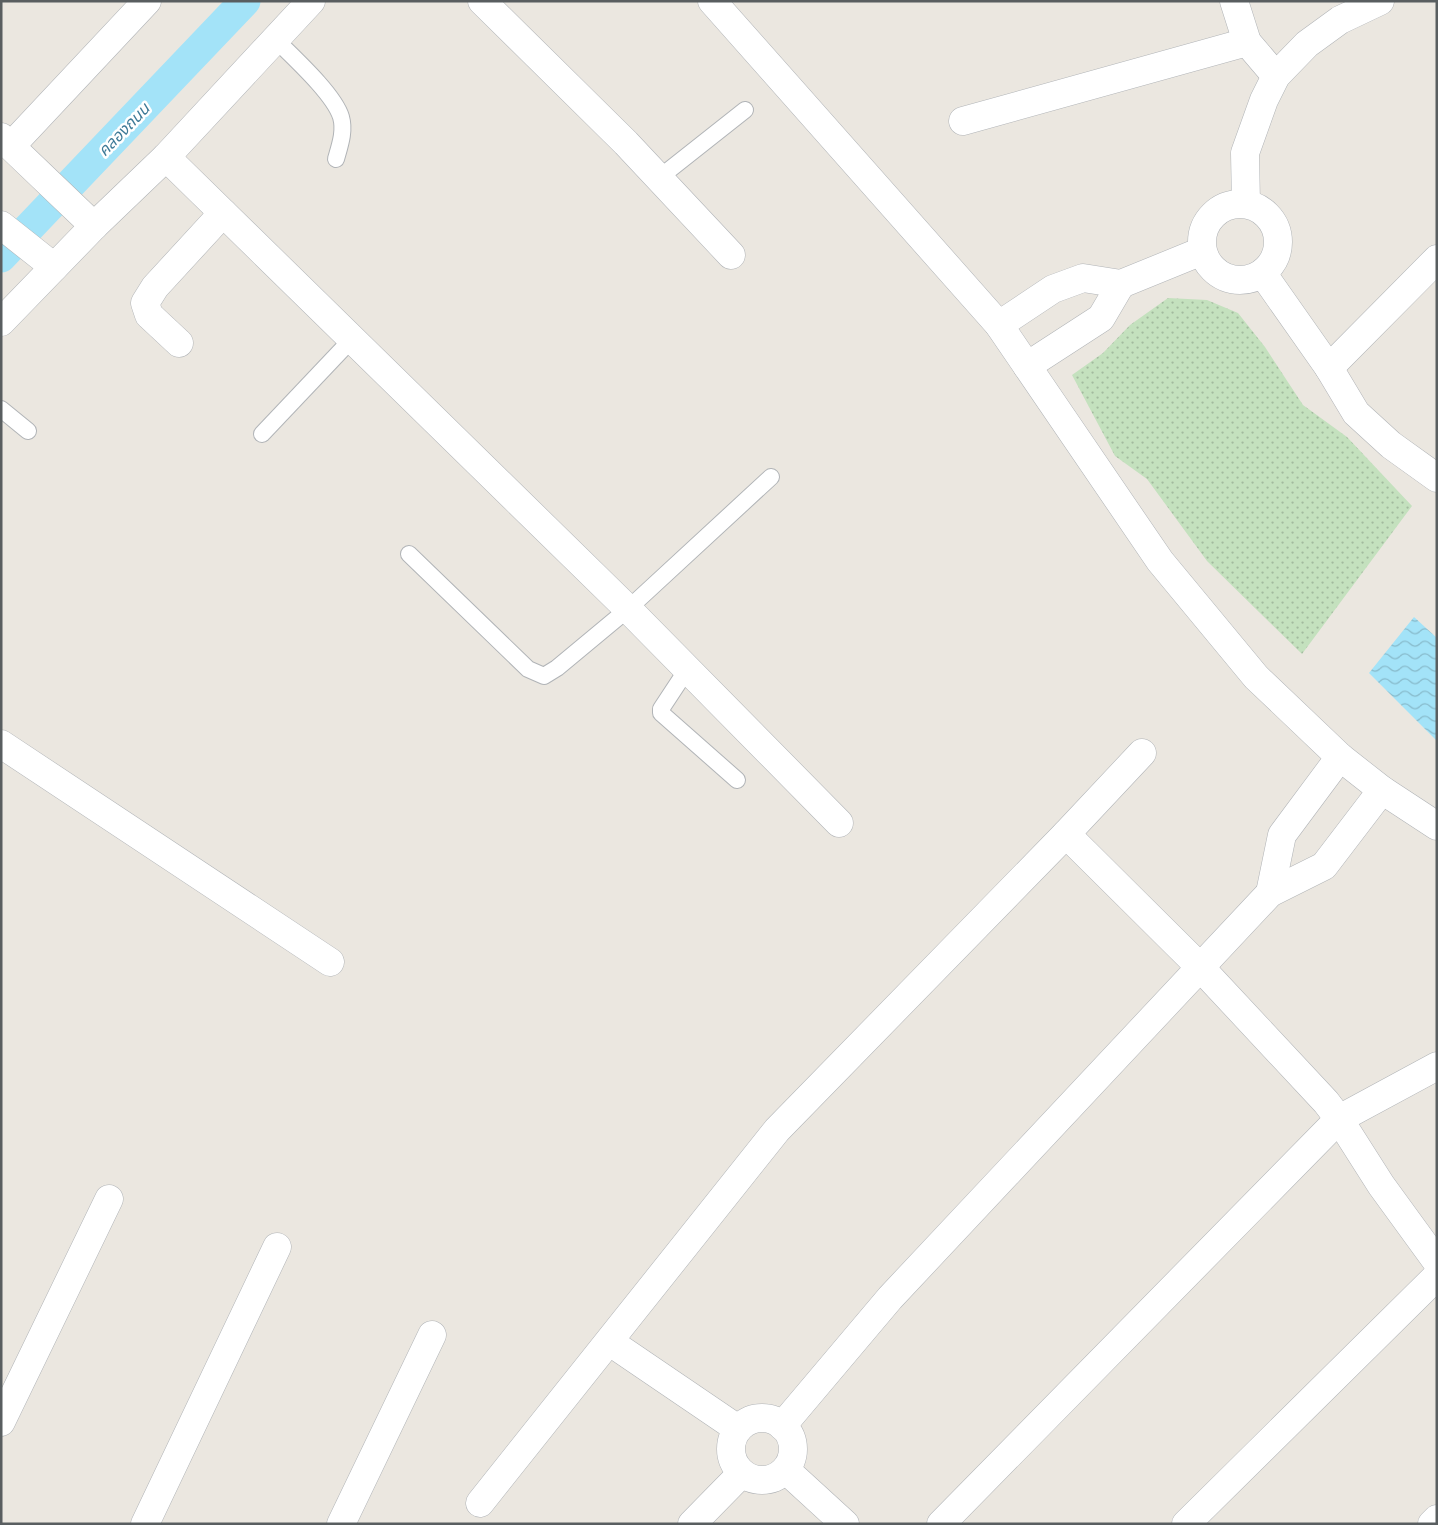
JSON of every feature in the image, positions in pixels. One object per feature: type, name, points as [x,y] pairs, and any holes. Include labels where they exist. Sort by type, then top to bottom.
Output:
[{"type":"street","points":[[86,218],[12,147],[147,1]]},
{"type":"street","points":[[1,322],[53,267],[86,218],[166,157],[311,1]]},
{"type":"street","points":[[482,1],[659,178],[731,255]]},
{"type":"street","points":[[712,1],[999,325],[1160,561],[1256,677],[1340,757],[1382,790],[1437,826]]},
{"type":"street","points":[[1234,1],[1247,42],[1276,76]]},
{"type":"street","points":[[1246,204],[1245,153],[1264,100],[1276,76],[1307,44],[1340,20],[1380,1]]},
{"type":"street","points":[[963,121],[1247,42]]},
{"type":"street","points":[[166,157],[688,668],[839,823]]},
{"type":"street","points":[[1231,204],[1246,204],[1260,209],[1271,219],[1277,233],[1278,248],[1273,262],[1263,274],[1249,280],[1234,280],[1220,275],[1209,265],[1202,251],[1202,236],[1207,222],[1217,211],[1231,204]]},
{"type":"street","points":[[180,344],[149,316],[145,303],[156,287],[223,213]]},
{"type":"street","points":[[1,225],[53,267]]},
{"type":"street","points":[[999,325],[1053,290],[1083,278],[1121,284],[1202,251]]},
{"type":"street","points":[[1329,368],[1437,260]]},
{"type":"street","points":[[1263,274],[1329,368],[1356,413],[1391,444],[1437,478]]},
{"type":"street","points":[[1027,366],[1101,318],[1121,284]]},
{"type":"street","points":[[1,744],[330,962]]},
{"type":"street","points":[[480,1503],[610,1342],[728,1189],[777,1130],[1066,834],[1142,753]]},
{"type":"street","points":[[1270,893],[1282,835],[1340,757]]},
{"type":"street","points":[[782,1426],[890,1298],[1200,967],[1270,893],[1324,866],[1382,790]]},
{"type":"street","points":[[1066,834],[1200,967],[1339,1119],[1381,1185],[1437,1262]]},
{"type":"street","points":[[941,1524],[1339,1119],[1437,1066]]},
{"type":"street","points":[[1,1422],[109,1199]]},
{"type":"street","points":[[145,1524],[277,1247]]},
{"type":"street","points":[[1186,1524],[1437,1276]]},
{"type":"street","points":[[341,1524],[432,1335]]},
{"type":"street","points":[[610,1342],[738,1429]]},
{"type":"street","points":[[760,1418],[772,1419],[782,1426],[790,1435],[793,1447],[792,1459],[786,1470],[776,1477],[765,1481],[752,1479],[742,1473],[734,1464],[731,1452],[732,1440],[738,1429],[748,1422],[760,1418]]},
{"type":"street","points":[[786,1470],[845,1524]]},
{"type":"street","points":[[692,1524],[742,1473]]},
{"type":"street","points":[[1432,1524],[1437,1519]]},
{"type":"lane","points":[[275,39],[332,99],[341,116],[343,134],[336,159]]},
{"type":"lane","points":[[659,178],[745,110]]},
{"type":"lane","points":[[262,434],[352,339]]},
{"type":"lane","points":[[1,409],[28,431]]},
{"type":"lane","points":[[409,554],[528,669],[544,676],[557,668],[628,609],[771,477]]},
{"type":"lane","points":[[688,668],[661,709],[662,713],[737,780]]},
{"type":"green space","points":[[1168,298],[1207,300],[1238,313],[1265,347],[1303,405],[1347,437],[1412,506],[1302,654],[1207,561],[1147,479],[1115,456],[1072,375],[1103,353],[1130,325]]},
{"type":"water","points":[[1414,617],[1437,638],[1437,741],[1369,673]]},
{"type":"waterway","name":"คลองถนน","points":[[1,257],[245,1]]}]
